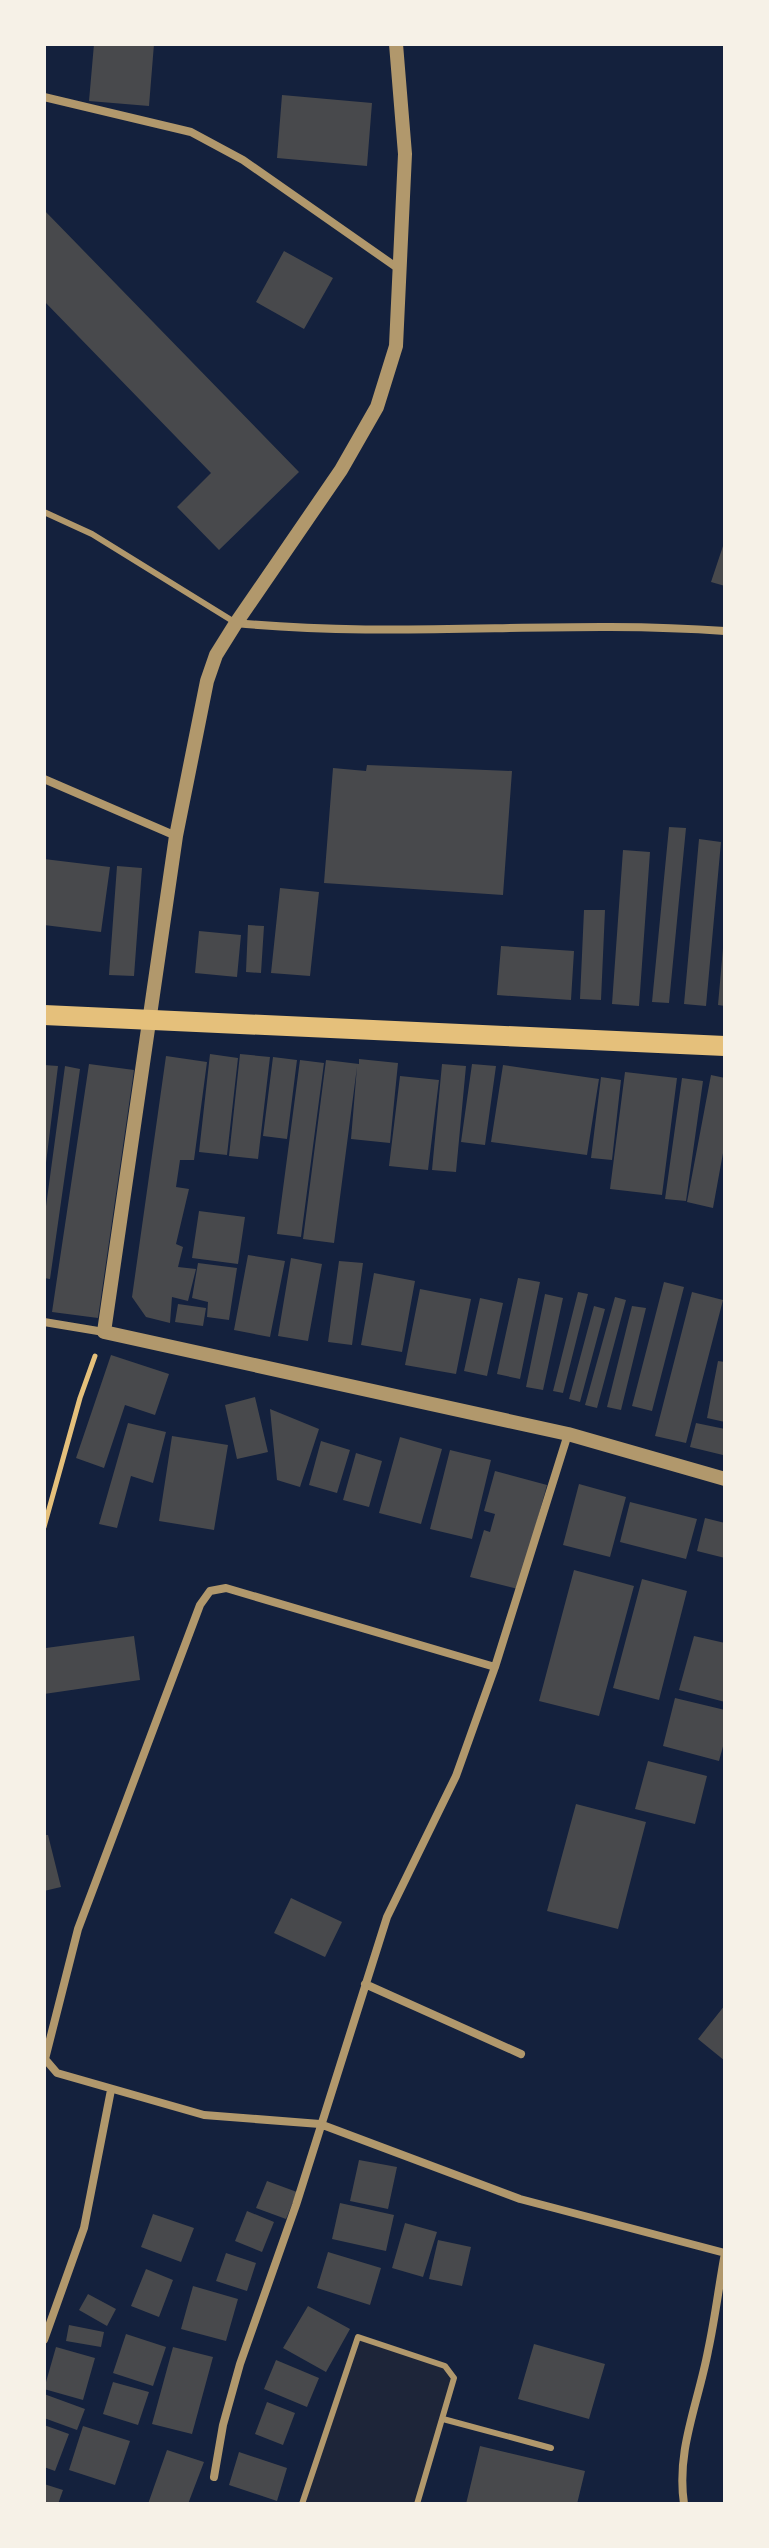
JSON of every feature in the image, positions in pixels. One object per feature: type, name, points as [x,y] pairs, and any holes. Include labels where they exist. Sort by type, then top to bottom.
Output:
[{"type":"main road","points":[[44,1015],[725,1046]]},
{"type":"street","points":[[104,1332],[176,836],[207,681],[216,655],[341,470],[377,407],[396,346],[405,154],[396,44]]},
{"type":"street","points":[[44,97],[191,132],[243,160],[400,270]]},
{"type":"street","points":[[236,623],[316,631],[617,627],[725,631]]},
{"type":"street","points":[[44,779],[176,836]]},
{"type":"street","points":[[44,1322],[104,1332],[568,1434],[725,1479]]},
{"type":"street","points":[[214,2477],[223,2425],[240,2364],[387,1917],[456,1776],[495,1667],[568,1434]]},
{"type":"street","points":[[495,1667],[226,1588],[210,1591],[200,1605],[78,1929],[45,2059],[57,2073],[204,2115],[320,2124],[520,2199],[725,2253],[708,2354],[683,2448],[680,2479],[684,2504]]},
{"type":"street","points":[[365,1984],[521,2054]]},
{"type":"street","points":[[44,2340],[84,2228],[111,2090]]},
{"type":"lane","points":[[44,512],[92,534],[236,623]]},
{"type":"lane","points":[[302,2504],[358,2337],[450,2370],[454,2378],[417,2504]]},
{"type":"lane","points":[[443,2419],[551,2448]]},
{"type":"path","points":[[44,1527],[80,1398],[104,1332]]},
{"type":"shaded area","points":[[358,2337],[445,2366],[454,2378],[416,2504],[301,2504]]},
{"type":"building","points":[[94,44],[154,44],[149,106],[89,101]]},
{"type":"building","points":[[282,95],[372,103],[367,166],[277,158]]},
{"type":"building","points":[[44,210],[299,472],[219,550],[177,507],[211,473],[44,301]]},
{"type":"building","points":[[284,251],[333,278],[304,329],[256,302]]},
{"type":"building","points":[[725,540],[725,586],[711,582]]},
{"type":"building","points":[[367,765],[512,771],[503,895],[324,883],[333,768],[366,771]]},
{"type":"building","points":[[669,827],[686,828],[669,1003],[652,1002]]},
{"type":"building","points":[[699,839],[721,842],[706,1006],[684,1004]]},
{"type":"building","points":[[623,850],[650,852],[639,1006],[612,1004]]},
{"type":"building","points":[[44,859],[110,867],[101,932],[44,925]]},
{"type":"building","points":[[117,866],[142,868],[134,976],[109,975]]},
{"type":"building","points":[[280,888],[319,892],[310,976],[271,973]]},
{"type":"building","points":[[584,910],[605,910],[601,1000],[580,999]]},
{"type":"building","points":[[248,925],[264,926],[261,973],[246,972]]},
{"type":"building","points":[[199,931],[241,935],[237,977],[195,973]]},
{"type":"building","points":[[501,946],[574,951],[571,1000],[497,995]]},
{"type":"building","points":[[725,948],[725,1006],[718,1005]]},
{"type":"building","points":[[210,1054],[238,1058],[227,1155],[199,1152]]},
{"type":"building","points":[[240,1054],[270,1057],[258,1159],[229,1156]]},
{"type":"building","points":[[166,1056],[207,1062],[194,1160],[180,1160],[176,1187],[189,1189],[176,1244],[183,1247],[178,1267],[196,1269],[188,1301],[172,1297],[170,1323],[146,1317],[132,1297]]},
{"type":"building","points":[[273,1057],[297,1060],[287,1139],[263,1136]]},
{"type":"building","points":[[359,1059],[398,1063],[390,1143],[351,1139],[357,1067],[334,1243],[303,1239],[326,1060],[359,1064]]},
{"type":"building","points":[[300,1060],[324,1063],[301,1237],[277,1234]]},
{"type":"building","points":[[89,1064],[134,1070],[98,1318],[52,1312]]},
{"type":"building","points":[[442,1064],[466,1066],[456,1172],[432,1170]]},
{"type":"building","points":[[472,1064],[496,1066],[485,1145],[461,1142]]},
{"type":"building","points":[[44,1065],[58,1066],[46,1163],[44,1163]]},
{"type":"building","points":[[503,1065],[599,1079],[587,1155],[491,1142]]},
{"type":"building","points":[[65,1066],[80,1069],[50,1279],[44,1278],[44,1221]]},
{"type":"building","points":[[625,1072],[677,1078],[662,1195],[610,1189]]},
{"type":"building","points":[[711,1075],[725,1078],[725,1142],[713,1208],[687,1202]]},
{"type":"building","points":[[400,1076],[439,1080],[428,1170],[389,1166]]},
{"type":"building","points":[[601,1077],[621,1080],[612,1160],[591,1158]]},
{"type":"building","points":[[682,1078],[703,1081],[686,1201],[665,1199]]},
{"type":"building","points":[[199,1211],[245,1217],[238,1264],[192,1258]]},
{"type":"building","points":[[248,1255],[285,1261],[270,1337],[234,1330]]},
{"type":"building","points":[[291,1258],[322,1264],[308,1341],[278,1336]]},
{"type":"building","points":[[339,1261],[363,1263],[352,1345],[328,1342]]},
{"type":"building","points":[[198,1263],[237,1268],[229,1320],[207,1317],[208,1302],[192,1298]]},
{"type":"building","points":[[374,1273],[415,1281],[402,1352],[361,1345]]},
{"type":"building","points":[[518,1278],[540,1282],[520,1379],[497,1374]]},
{"type":"building","points":[[664,1282],[684,1287],[652,1411],[632,1406]]},
{"type":"building","points":[[420,1289],[471,1299],[456,1374],[405,1365]]},
{"type":"building","points":[[578,1292],[588,1294],[563,1393],[553,1391]]},
{"type":"building","points":[[692,1292],[723,1300],[686,1443],[655,1436]]},
{"type":"building","points":[[545,1294],[563,1298],[543,1390],[526,1387]]},
{"type":"building","points":[[615,1297],[626,1300],[597,1408],[585,1405]]},
{"type":"building","points":[[480,1298],[503,1303],[487,1376],[464,1371]]},
{"type":"building","points":[[178,1304],[206,1308],[203,1326],[175,1322]]},
{"type":"building","points":[[594,1306],[605,1309],[580,1402],[569,1399]]},
{"type":"building","points":[[632,1306],[646,1308],[621,1410],[607,1407]]},
{"type":"building","points":[[111,1355],[169,1374],[155,1415],[125,1405],[104,1468],[76,1458]]},
{"type":"building","points":[[718,1361],[725,1362],[725,1422],[707,1418]]},
{"type":"building","points":[[255,1397],[268,1452],[237,1459],[225,1405]]},
{"type":"building","points":[[270,1409],[319,1429],[300,1487],[277,1480]]},
{"type":"building","points":[[128,1423],[166,1432],[153,1483],[131,1476],[117,1528],[99,1524]]},
{"type":"building","points":[[696,1423],[725,1429],[723,1455],[690,1447]]},
{"type":"building","points":[[172,1436],[228,1445],[214,1530],[159,1521]]},
{"type":"building","points":[[400,1437],[442,1449],[421,1524],[379,1513]]},
{"type":"building","points":[[321,1441],[350,1450],[337,1493],[309,1485]]},
{"type":"building","points":[[450,1450],[491,1460],[472,1539],[430,1529]]},
{"type":"building","points":[[356,1453],[382,1461],[369,1507],[343,1500]]},
{"type":"building","points":[[495,1471],[547,1485],[518,1589],[470,1577],[484,1530],[490,1532],[495,1514],[484,1511]]},
{"type":"building","points":[[579,1484],[626,1497],[610,1557],[563,1545]]},
{"type":"building","points":[[630,1502],[697,1519],[686,1559],[620,1542]]},
{"type":"building","points":[[705,1518],[725,1523],[725,1558],[697,1551]]},
{"type":"building","points":[[574,1570],[634,1586],[599,1716],[539,1701]]},
{"type":"building","points":[[642,1579],[687,1591],[659,1700],[613,1688]]},
{"type":"building","points":[[134,1636],[140,1680],[44,1694],[46,1648]]},
{"type":"building","points":[[694,1636],[725,1643],[725,1702],[679,1690]]},
{"type":"building","points":[[675,1698],[725,1710],[725,1739],[719,1761],[663,1746]]},
{"type":"building","points":[[648,1761],[707,1776],[695,1824],[635,1809]]},
{"type":"building","points":[[576,1804],[646,1822],[618,1929],[547,1911]]},
{"type":"building","points":[[44,1835],[48,1835],[61,1887],[44,1891]]},
{"type":"building","points":[[291,1898],[342,1922],[325,1957],[274,1933]]},
{"type":"building","points":[[725,2005],[725,2061],[698,2039]]},
{"type":"building","points":[[359,2160],[397,2167],[388,2209],[350,2201]]},
{"type":"building","points":[[267,2181],[297,2192],[286,2219],[256,2208]]},
{"type":"building","points":[[340,2203],[394,2215],[386,2251],[332,2239]]},
{"type":"building","points":[[247,2211],[274,2222],[262,2252],[235,2241]]},
{"type":"building","points":[[153,2214],[194,2228],[181,2262],[141,2247]]},
{"type":"building","points":[[405,2223],[437,2232],[423,2277],[392,2268]]},
{"type":"building","points":[[438,2240],[471,2247],[462,2286],[429,2279]]},
{"type":"building","points":[[328,2252],[381,2268],[370,2305],[317,2288]]},
{"type":"building","points":[[226,2253],[256,2263],[247,2291],[216,2281]]},
{"type":"building","points":[[146,2269],[173,2280],[159,2317],[131,2306]]},
{"type":"building","points":[[193,2286],[238,2299],[226,2341],[181,2329]]},
{"type":"building","points":[[88,2294],[116,2309],[107,2326],[79,2310]]},
{"type":"building","points":[[308,2306],[350,2329],[326,2372],[283,2348]]},
{"type":"building","points":[[69,2325],[104,2332],[101,2347],[66,2341]]},
{"type":"building","points":[[126,2334],[166,2347],[153,2386],[113,2373]]},
{"type":"building","points":[[534,2344],[605,2364],[589,2419],[518,2399]]},
{"type":"building","points":[[56,2347],[95,2358],[83,2400],[44,2389]]},
{"type":"building","points":[[173,2347],[213,2357],[192,2434],[152,2424]]},
{"type":"building","points":[[276,2360],[319,2378],[307,2407],[264,2389]]},
{"type":"building","points":[[113,2382],[149,2392],[138,2425],[103,2414]]},
{"type":"building","points":[[44,2394],[85,2409],[77,2430],[44,2418]]},
{"type":"building","points":[[267,2402],[295,2413],[283,2445],[255,2434]]},
{"type":"building","points":[[44,2425],[69,2434],[55,2471],[44,2467]]},
{"type":"building","points":[[83,2426],[130,2441],[115,2485],[69,2470]]},
{"type":"building","points":[[480,2446],[585,2471],[577,2504],[466,2504]]},
{"type":"building","points":[[167,2450],[204,2462],[188,2504],[148,2504]]},
{"type":"building","points":[[239,2452],[287,2468],[277,2501],[229,2485]]},
{"type":"building","points":[[44,2484],[63,2490],[58,2504],[44,2504]]}]
